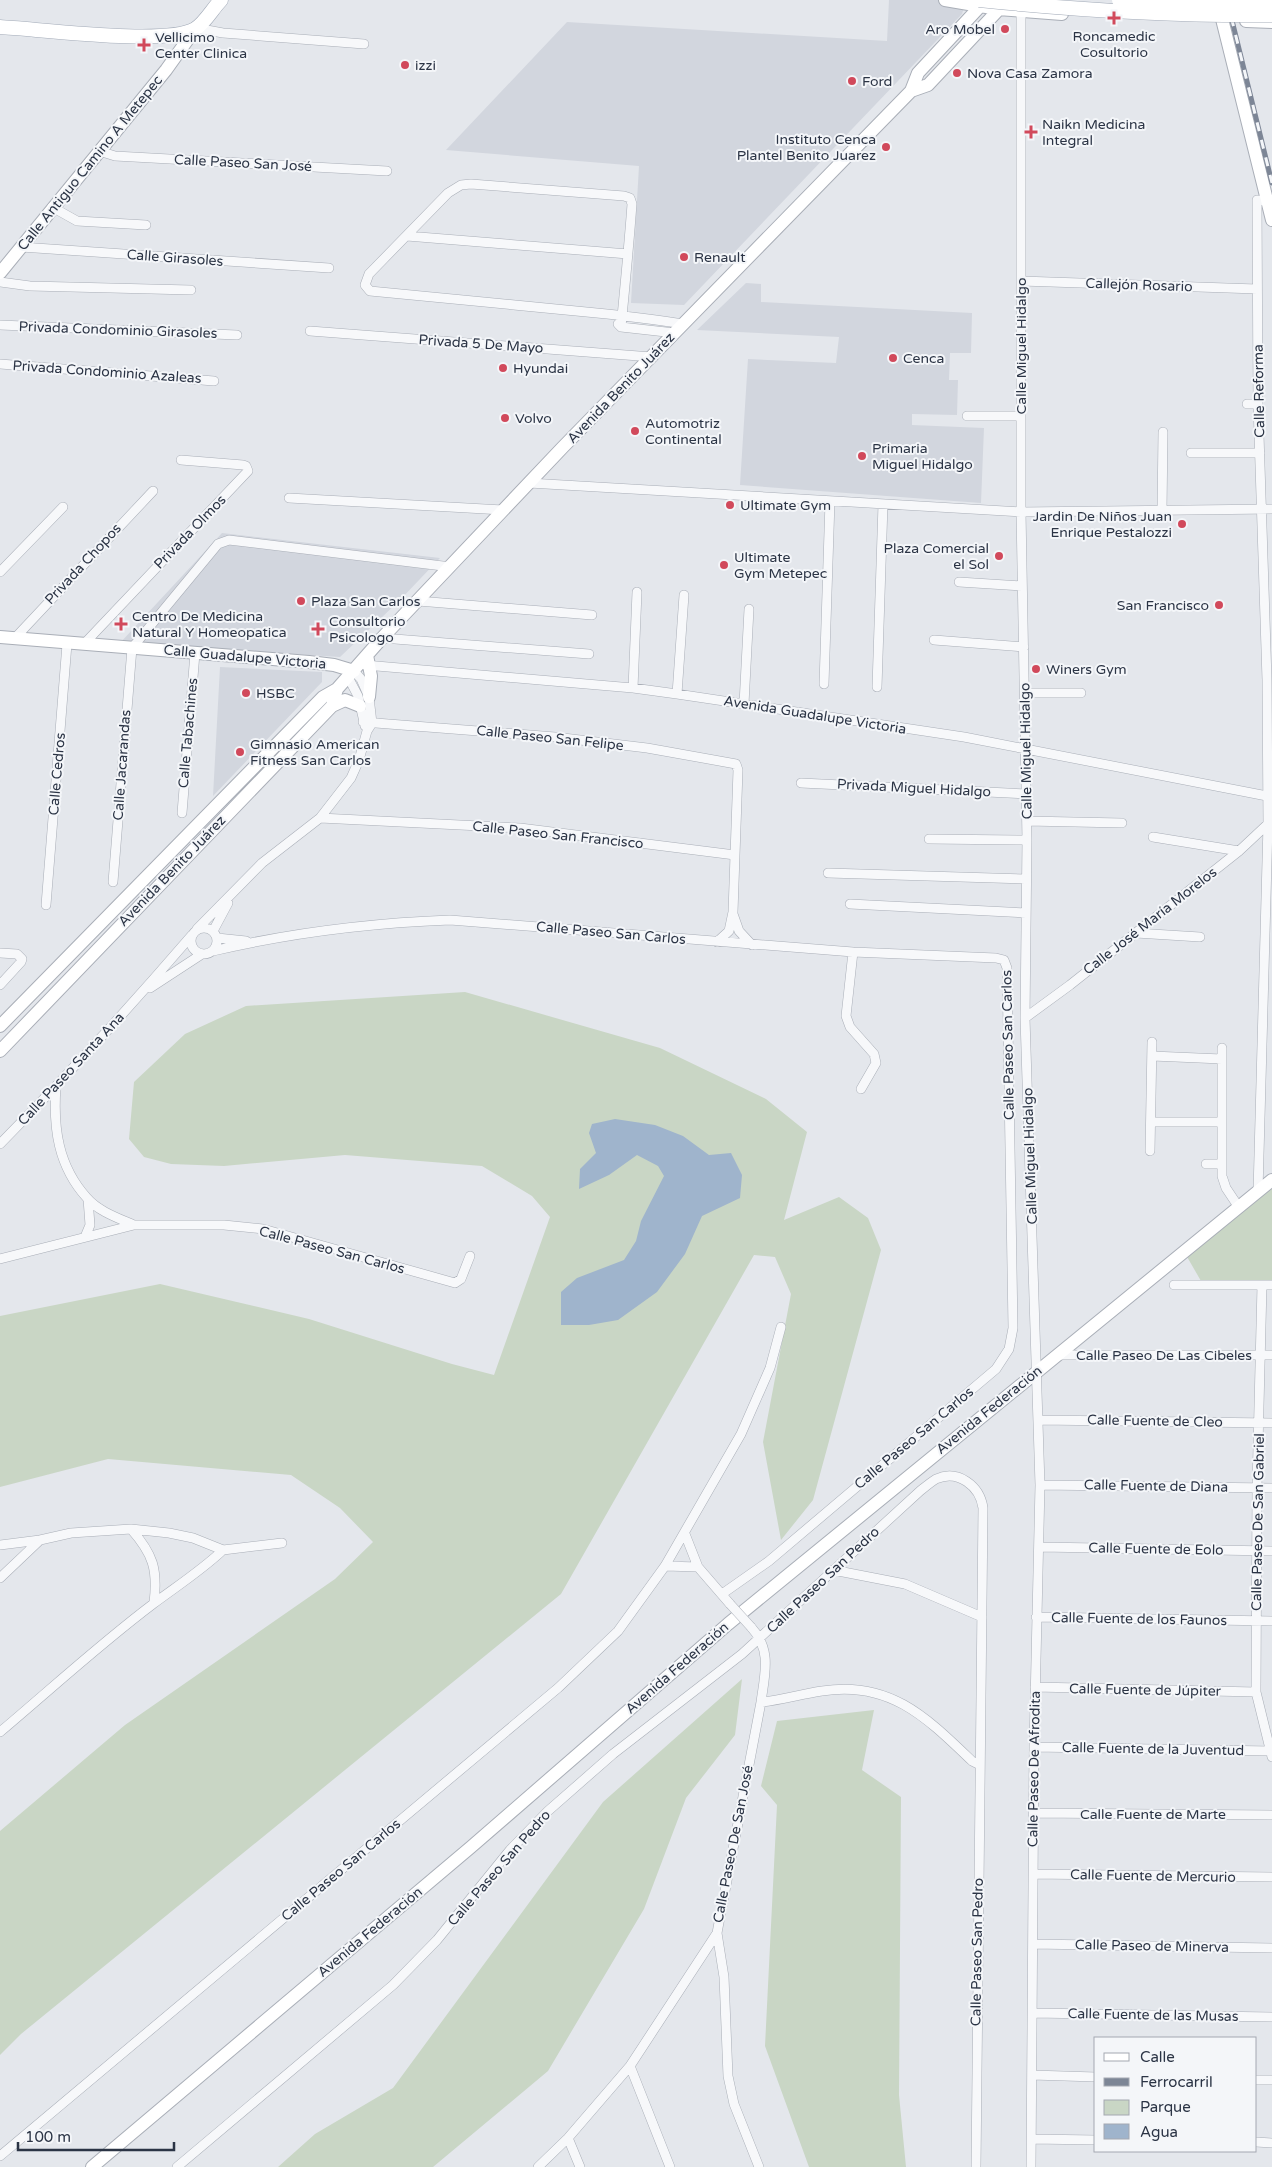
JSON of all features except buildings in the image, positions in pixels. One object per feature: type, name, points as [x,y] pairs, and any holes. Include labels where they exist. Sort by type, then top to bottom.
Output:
[{"type":"main road","points":[[0,27],[137,36],[180,34],[196,28],[221,0]]},
{"type":"main road","points":[[949,0],[1099,11],[1272,15]]},
{"type":"main road","name":"Avenida Benito Juárez","points":[[911,91],[928,85],[998,9],[1009,0]]},
{"type":"main road","points":[[1119,0],[1272,5]]},
{"type":"main road","points":[[1217,0],[1272,220]]},
{"type":"main road","points":[[982,2],[998,9],[1021,11],[1272,22]]},
{"type":"main road","name":"Avenida Benito Juárez","points":[[0,1026],[322,697],[337,689],[382,638],[451,567],[529,482],[911,91],[918,73],[982,2]]},
{"type":"main road","name":"Calle Antiguo Camino A Metepec","points":[[0,273],[52,207],[166,70],[196,28]]},
{"type":"main road","name":"Calle Guadalupe Victoria","points":[[0,637],[356,667]]},
{"type":"main road","points":[[332,706],[345,700],[365,701],[356,667]]},
{"type":"main road","name":"Avenida Benito Juárez","points":[[0,1051],[332,706],[337,689]]},
{"type":"main road","name":"Avenida Federación","points":[[92,2167],[471,1847],[728,1624],[1056,1354],[1272,1180]]},
{"type":"street","name":"Calle Miguel Hidalgo","points":[[1021,11],[1021,512],[1027,822],[1025,1018],[1037,1370]]},
{"type":"street","points":[[196,28],[223,33],[364,44]]},
{"type":"street","name":"Calle Paseo San José","points":[[99,151],[115,156],[387,171]]},
{"type":"street","points":[[621,327],[622,316],[628,254],[632,204],[630,198],[624,196],[471,184],[461,185],[448,193],[369,274],[365,285],[370,291],[607,314],[622,316],[680,328]]},
{"type":"street","name":"Calle Reforma","points":[[1258,1192],[1270,822],[1267,796],[1267,680],[1260,510],[1257,200],[1267,201]]},
{"type":"street","points":[[52,207],[77,221],[146,225]]},
{"type":"street","points":[[407,236],[628,254]]},
{"type":"street","name":"Calle Girasoles","points":[[21,247],[328,268]]},
{"type":"street","points":[[0,282],[30,286],[192,290]]},
{"type":"street","name":"Callejón Rosario","points":[[1021,282],[1257,289]]},
{"type":"street","points":[[607,314],[621,327],[680,328]]},
{"type":"street","name":"Privada Condominio Girasoles","points":[[0,325],[237,335]]},
{"type":"street","name":"Privada 5 De Mayo","points":[[310,331],[652,357]]},
{"type":"street","name":"Privada Condominio Azaleas","points":[[0,364],[214,381]]},
{"type":"street","points":[[1247,404],[1258,404]]},
{"type":"street","points":[[967,416],[1021,416]]},
{"type":"street","points":[[1162,511],[1163,432]]},
{"type":"street","points":[[1191,453],[1260,453]]},
{"type":"street","name":"Privada Olmos","points":[[84,644],[248,471],[246,466],[243,465],[181,460]]},
{"type":"street","points":[[529,482],[1021,512],[1272,509]]},
{"type":"street","name":"Privada Chopos","points":[[15,638],[152,491]]},
{"type":"street","points":[[289,498],[503,510]]},
{"type":"street","points":[[824,684],[830,501]]},
{"type":"street","points":[[877,687],[883,504]]},
{"type":"street","points":[[0,572],[63,507]]},
{"type":"street","points":[[132,648],[218,544],[225,540],[451,567]]},
{"type":"street","points":[[959,582],[1022,586]]},
{"type":"street","points":[[633,688],[637,592]]},
{"type":"street","points":[[677,694],[684,595]]},
{"type":"street","points":[[418,601],[592,615]]},
{"type":"street","points":[[744,704],[749,609]]},
{"type":"street","points":[[382,638],[589,654]]},
{"type":"street","points":[[934,640],[1024,647]]},
{"type":"street","name":"Calle Cedros","points":[[46,905],[67,644]]},
{"type":"street","name":"Calle Jacarandas","points":[[113,882],[132,648]]},
{"type":"street","name":"Calle Tabachines","points":[[182,814],[195,652]]},
{"type":"street","name":"Avenida Guadalupe Victoria","points":[[356,667],[633,688],[677,694],[1026,749],[1267,796]]},
{"type":"street","name":"Calle Paseo Santa Ana","points":[[0,1144],[142,994],[194,932],[262,863],[320,818],[351,778],[359,760],[367,725],[365,701],[358,696],[356,667]]},
{"type":"street","points":[[1025,693],[1081,693]]},
{"type":"street","name":"Calle Paseo San Felipe","points":[[367,725],[555,737],[647,748],[736,764],[738,770],[735,855]]},
{"type":"street","name":"Privada Miguel Hidalgo","points":[[801,783],[1026,794]]},
{"type":"street","name":"Calle Paseo San Francisco","points":[[320,818],[520,828],[735,855]]},
{"type":"street","points":[[1027,822],[1122,823]]},
{"type":"street","name":"Calle José María Morelos","points":[[1025,1018],[1239,851],[1270,822]]},
{"type":"street","points":[[1153,837],[1239,851]]},
{"type":"street","points":[[929,839],[1027,840]]},
{"type":"street","points":[[717,942],[729,931],[735,855]]},
{"type":"street","points":[[828,873],[1026,879]]},
{"type":"street","name":"Calle Paseo Santa Ana","points":[[215,935],[233,893]]},
{"type":"street","points":[[850,904],[1026,912]]},
{"type":"street","points":[[732,912],[739,931],[752,945]]},
{"type":"street","name":"Calle Paseo San Carlos","points":[[213,951],[253,942],[403,922],[450,920],[853,952],[1000,958],[1006,964],[1013,1328],[1009,1349],[996,1369],[769,1561],[722,1594]]},
{"type":"street","points":[[205,928],[215,935],[216,945],[213,951],[202,954],[193,949],[190,940],[194,932],[205,928]]},
{"type":"street","points":[[1136,933],[1200,937]]},
{"type":"street","name":"Calle Paseo San Carlos","points":[[215,935],[253,942]]},
{"type":"street","points":[[853,952],[846,1016],[850,1027],[874,1054],[876,1063],[860,1089]]},
{"type":"street","points":[[0,953],[17,954],[22,959],[0,984]]},
{"type":"street","name":"Calle Paseo Santa Ana","points":[[142,994],[202,954]]},
{"type":"street","points":[[1150,1151],[1152,1042]]},
{"type":"street","points":[[1222,1048],[1221,1164],[1223,1183],[1238,1206]]},
{"type":"street","points":[[1152,1056],[1222,1059]]},
{"type":"street","points":[[56,1087],[54,1115],[57,1138],[64,1161],[72,1176],[88,1199],[114,1216],[134,1225]]},
{"type":"street","points":[[1151,1122],[1221,1122]]},
{"type":"street","points":[[1206,1164],[1221,1164]]},
{"type":"street","points":[[85,1237],[90,1225],[88,1199]]},
{"type":"street","name":"Calle Paseo San Carlos","points":[[0,1259],[134,1225],[176,1224],[262,1229],[455,1283],[461,1279],[470,1256]]},
{"type":"street","points":[[1174,1285],[1272,1285]]},
{"type":"street","name":"Calle Paseo De San Gabriel","points":[[1262,1285],[1257,1488],[1256,1692],[1271,1754]]},
{"type":"street","name":"Calle Paseo San Carlos","points":[[0,2156],[558,1688],[618,1631],[666,1566],[741,1434],[770,1368],[781,1327]]},
{"type":"street","name":"Calle Paseo De Las Cibeles","points":[[1056,1354],[1272,1355]]},
{"type":"street","name":"Calle Paseo De Afrodita","points":[[1031,2167],[1034,2013],[1034,1748],[1036,1617],[1040,1547],[1037,1370]]},
{"type":"street","name":"Calle Fuente de Cleo","points":[[1039,1420],[1272,1423]]},
{"type":"street","name":"Calle Paseo San Pedro","points":[[178,2167],[393,1985],[437,1940],[510,1850],[548,1811],[613,1754],[760,1638],[913,1498],[936,1479],[951,1476],[963,1479],[976,1488],[984,1508],[976,2167]]},
{"type":"street","name":"Calle Fuente de Diana","points":[[1040,1484],[1272,1488]]},
{"type":"street","points":[[131,1529],[144,1544],[155,1569],[154,1603]]},
{"type":"street","points":[[0,1544],[40,1540],[79,1532],[131,1529],[169,1533],[193,1538],[223,1550],[282,1543]]},
{"type":"street","points":[[685,1534],[698,1567],[760,1638]]},
{"type":"street","points":[[0,1578],[40,1540]]},
{"type":"street","name":"Calle Fuente de Eolo","points":[[1040,1547],[1272,1551]]},
{"type":"street","points":[[0,1732],[154,1603],[209,1563],[223,1550]]},
{"type":"street","points":[[666,1566],[698,1567]]},
{"type":"street","points":[[833,1570],[905,1584],[982,1617]]},
{"type":"street","name":"Calle Fuente de los Faunos","points":[[1036,1617],[1272,1621]]},
{"type":"street","name":"Calle Paseo De San José","points":[[759,2167],[734,2104],[728,2076],[724,1977],[716,1933],[761,1702],[766,1659],[760,1638]]},
{"type":"street","name":"Calle Fuente de Júpiter","points":[[1035,1687],[1256,1692]]},
{"type":"street","points":[[761,1702],[839,1690],[864,1692],[888,1697],[910,1707],[934,1724],[972,1761],[980,1765]]},
{"type":"street","name":"Calle Fuente de la Juventud","points":[[1034,1748],[1271,1754]]},
{"type":"street","name":"Calle Fuente de Marte","points":[[1034,1813],[1272,1814]]},
{"type":"street","name":"Calle Fuente de Mercurio","points":[[1033,1874],[1272,1877]]},
{"type":"street","points":[[538,2167],[568,2138],[630,2066],[716,1933]]},
{"type":"street","name":"Calle Paseo de Minerva","points":[[1033,1944],[1272,1948]]},
{"type":"street","name":"Calle Fuente de las Musas","points":[[1034,2013],[1272,2017]]},
{"type":"street","points":[[630,2066],[670,2167]]},
{"type":"street","points":[[1032,2075],[1094,2076]]},
{"type":"street","points":[[1257,2080],[1272,2080]]},
{"type":"street","points":[[568,2138],[580,2167]]},
{"type":"street","points":[[1032,2139],[1094,2140]]},
{"type":"street","points":[[1257,2142],[1272,2143]]},
{"type":"shaded area","points":[[889,0],[961,0],[965,4],[962,14],[684,305],[631,303],[639,166],[446,150],[567,22],[887,41]]},
{"type":"shaded area","points":[[746,283],[761,284],[761,302],[972,313],[971,353],[950,353],[949,380],[958,380],[957,415],[912,414],[912,425],[984,428],[981,503],[740,485],[748,359],[836,363],[839,337],[697,330]]},
{"type":"shaded area","points":[[222,533],[440,558],[400,600],[340,657],[120,643]]},
{"type":"shaded area","points":[[220,667],[322,672],[322,682],[213,796]]},
{"type":"green space","points":[[465,992],[660,1048],[766,1099],[807,1132],[784,1220],[839,1197],[868,1218],[881,1250],[813,1500],[781,1540],[763,1442],[791,1294],[775,1257],[754,1255],[561,1594],[21,2034],[0,2055],[0,1831],[125,1725],[335,1579],[373,1542],[340,1508],[291,1475],[108,1459],[0,1487],[0,1316],[160,1284],[309,1319],[452,1364],[494,1375],[550,1217],[532,1196],[482,1166],[345,1155],[224,1166],[171,1164],[144,1157],[129,1139],[134,1082],[185,1034],[246,1006]]},
{"type":"green space","points":[[1272,1188],[1272,1281],[1201,1281],[1186,1255]]},
{"type":"green space","points":[[742,1679],[735,1735],[686,1798],[644,1909],[548,2071],[433,2167],[278,2167],[315,2134],[393,2088],[603,1802]]},
{"type":"green space","points":[[874,1710],[862,1770],[901,1797],[899,2095],[906,2167],[809,2167],[765,2046],[777,1805],[761,1786],[777,1721]]},
{"type":"water","points":[[615,1119],[655,1125],[683,1136],[709,1155],[731,1153],[742,1175],[740,1198],[702,1216],[685,1254],[657,1292],[618,1320],[589,1325],[561,1325],[561,1292],[577,1278],[624,1260],[636,1241],[641,1221],[664,1176],[658,1166],[637,1155],[609,1175],[579,1189],[580,1169],[596,1153],[589,1133],[592,1124]]},
{"type":"railway","points":[[1227,0],[1272,183]]},
{"type":"place","name":"Roncamedic Cosultorio","points":[[1114,18]]},
{"type":"place","name":"Aro Mobel","points":[[1005,29]]},
{"type":"place","name":"Vellicimo Center Clinica","points":[[144,45]]},
{"type":"place","name":"izzi","points":[[405,65]]},
{"type":"place","name":"Nova Casa Zamora","points":[[957,73]]},
{"type":"place","name":"Ford","points":[[852,81]]},
{"type":"place","name":"Naikn Medicina Integral","points":[[1031,132]]},
{"type":"place","name":"Instituto Cenca Plantel Benito Juarez","points":[[886,147]]},
{"type":"place","name":"Renault","points":[[684,257]]},
{"type":"place","name":"Cenca","points":[[893,358]]},
{"type":"place","name":"Hyundai","points":[[503,368]]},
{"type":"place","name":"Volvo","points":[[505,418]]},
{"type":"place","name":"Automotriz Continental","points":[[635,431]]},
{"type":"place","name":"Primaria Miguel Hidalgo","points":[[862,456]]},
{"type":"place","name":"Ultimate Gym","points":[[730,505]]},
{"type":"place","name":"Jardin De Niños Juan Enrique Pestalozzi","points":[[1182,524]]},
{"type":"place","name":"Plaza Comercial el Sol","points":[[999,556]]},
{"type":"place","name":"Ultimate Gym Metepec","points":[[724,565]]},
{"type":"place","name":"Plaza San Carlos","points":[[301,601]]},
{"type":"place","name":"San Francisco","points":[[1219,605]]},
{"type":"place","name":"Centro De Medicina Natural Y Homeopatica","points":[[121,624]]},
{"type":"place","name":"Consultorio Psicologo","points":[[318,629]]},
{"type":"place","name":"Winers Gym","points":[[1036,669]]},
{"type":"place","name":"HSBC","points":[[246,693]]},
{"type":"place","name":"Gimnasio American Fitness San Carlos","points":[[240,752]]}]
